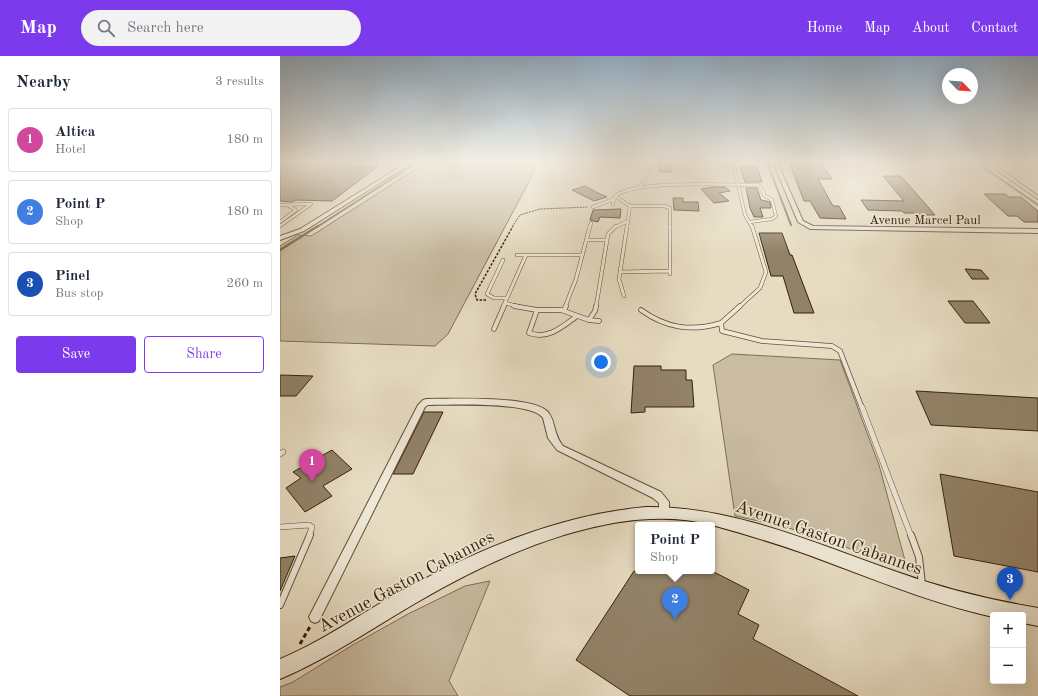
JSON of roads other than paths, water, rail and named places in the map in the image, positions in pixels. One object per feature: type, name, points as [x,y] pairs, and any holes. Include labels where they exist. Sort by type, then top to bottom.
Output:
[{"type":"main road","name":"Avenue Gaston Cabannes","points":[[286,666],[385,610],[460,571],[516,545],[564,530],[642,513],[664,513],[695,516],[764,533],[819,551],[922,590],[964,603],[1038,617]]},
{"type":"street","points":[[280,238],[298,232],[362,192]]},
{"type":"street","name":"Avenue Marcel Paul","points":[[788,192],[801,222],[812,228],[1038,231]]},
{"type":"street","points":[[1029,192],[1038,198]]},
{"type":"street","points":[[280,234],[307,226]]},
{"type":"street","points":[[315,617],[418,412],[426,402],[514,404],[535,408],[543,412],[548,419],[553,442],[560,448],[657,495],[664,502],[664,513]]},
{"type":"lane","points":[[613,204],[615,198],[619,193],[622,192]]},
{"type":"lane","points":[[641,310],[663,325],[708,328],[721,323],[752,297],[760,288],[766,272],[750,222],[745,215],[740,192]]},
{"type":"lane","points":[[750,222],[772,219],[776,216],[772,200],[764,195],[763,192]]},
{"type":"lane","points":[[615,198],[630,206],[664,206],[670,208],[670,272],[620,272]]},
{"type":"lane","points":[[593,207],[615,198]]},
{"type":"lane","points":[[280,205],[311,204],[280,226]]},
{"type":"lane","points":[[280,222],[296,210],[287,205]]},
{"type":"lane","points":[[624,296],[620,284],[620,272],[630,206]]},
{"type":"lane","points":[[588,320],[595,312],[607,240],[611,229],[628,221]]},
{"type":"lane","points":[[564,311],[582,255],[590,223]]},
{"type":"lane","points":[[586,240],[607,240]]},
{"type":"lane","points":[[518,255],[582,255]]},
{"type":"lane","points":[[494,328],[526,255]]},
{"type":"lane","points":[[503,260],[487,294],[494,298],[507,298]]},
{"type":"lane","points":[[505,303],[507,305],[537,310],[564,311],[588,320],[599,321]]},
{"type":"lane","points":[[537,310],[529,333],[535,336],[550,334],[577,316]]},
{"type":"lane","points":[[721,323],[722,331],[732,335],[763,340],[832,346],[840,351],[919,557],[922,590]]},
{"type":"lane","points":[[280,527],[309,525],[312,527],[312,530],[280,605]]},
{"type":"waterway","points":[[317,227],[372,192]]},
{"type":"waterway","points":[[778,192],[791,225]]},
{"type":"waterway","points":[[1019,192],[1038,205]]},
{"type":"waterway","points":[[280,250],[318,226]]},
{"type":"place","name":"Altica","points":[[312,482]]},
{"type":"place","name":"Pinel","points":[[1010,600]]},
{"type":"place","name":"Point P","points":[[675,620]]}]
